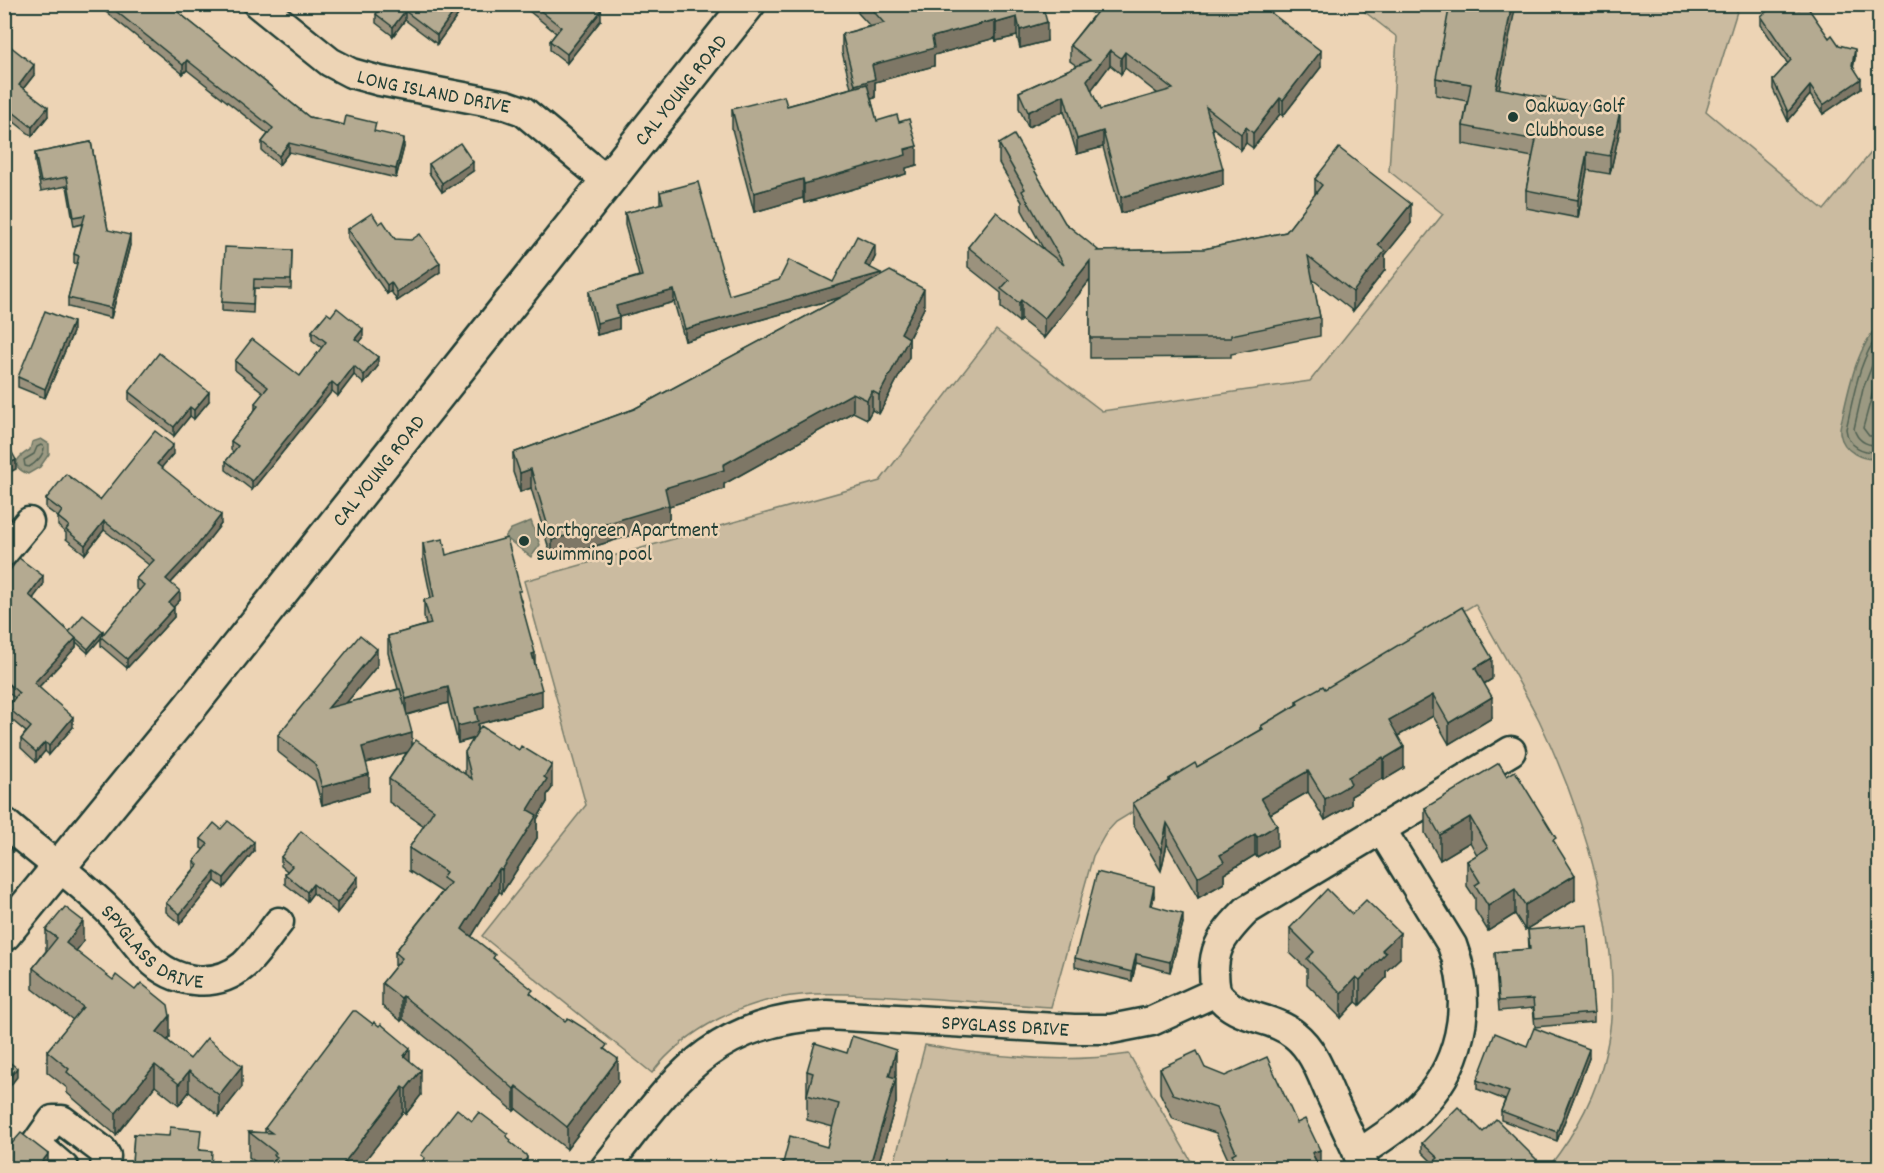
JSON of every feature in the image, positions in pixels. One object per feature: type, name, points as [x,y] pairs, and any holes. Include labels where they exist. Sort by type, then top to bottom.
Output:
[{"type":"main road","name":"CAL YOUNG ROAD","points":[[4,934],[189,708],[748,4]]},
{"type":"street","name":"LONG ISLAND DRIVE","points":[[258,4],[330,62],[351,73],[380,81],[506,105],[523,111],[607,181]]},
{"type":"street","points":[[4,552],[29,522]]},
{"type":"street","points":[[1381,829],[1452,945],[1463,983],[1464,1006],[1454,1053],[1443,1076],[1414,1113],[1362,1161],[1316,1062],[1302,1041],[1284,1028],[1232,1008],[1216,992],[1213,964],[1216,951],[1224,935],[1236,921],[1260,900],[1511,751]]},
{"type":"street","name":"SPYGLASS DRIVE","points":[[4,822],[106,908],[156,965],[186,980],[216,979],[235,971],[251,957],[279,922]]},
{"type":"street","name":"SPYGLASS DRIVE","points":[[619,1164],[678,1078],[693,1063],[729,1039],[772,1022],[827,1015],[1074,1029],[1111,1029],[1152,1021],[1216,992]]},
{"type":"street","points":[[64,1168],[36,1144],[56,1118],[102,1150],[106,1156],[105,1168]]},
{"type":"shaded area","points":[[1356,5],[1739,5],[1706,111],[1824,210],[1879,143],[1879,1168],[1548,1168],[1567,1141],[1591,1098],[1606,1051],[1611,1012],[1611,970],[1606,926],[1585,838],[1555,756],[1539,720],[1475,604],[1116,822],[1106,833],[1093,856],[1051,1007],[846,994],[812,994],[780,998],[738,1010],[699,1030],[666,1057],[652,1073],[482,936],[586,805],[524,581],[880,481],[996,330],[1102,411],[1310,381],[1443,214],[1389,171],[1397,37]]},
{"type":"shaded area","points":[[925,1045],[1027,1058],[1104,1057],[1129,1054],[1195,1168],[893,1168]]},
{"type":"water","points":[[1879,324],[1879,458],[1873,459],[1849,450],[1842,440],[1840,430],[1856,364]]},
{"type":"water","points":[[41,439],[49,444],[49,454],[40,467],[28,474],[18,468],[17,462],[30,450],[32,442]]},
{"type":"water","name":"Northgreen Apartment swimming pool","points":[[531,521],[540,545],[531,557],[505,537],[511,529]]},
{"type":"building","points":[[107,4],[168,4],[309,117],[344,125],[346,116],[376,123],[374,131],[404,138],[396,169],[289,143],[279,156],[262,142],[273,128],[187,60],[183,65]]},
{"type":"building","points":[[383,4],[456,4],[458,6],[437,35],[405,11],[393,27],[376,14]]},
{"type":"building","points":[[532,4],[595,4],[594,6],[601,11],[567,54],[550,41],[561,27]]},
{"type":"building","points":[[867,4],[1042,4],[1047,22],[1020,30],[1017,17],[996,23],[995,20],[932,37],[934,48],[872,65],[875,79],[855,85],[842,34],[884,23]]},
{"type":"building","points":[[1099,4],[1267,4],[1266,9],[1321,51],[1283,100],[1280,98],[1253,133],[1246,127],[1241,134],[1206,107],[1223,169],[1121,197],[1103,131],[1077,139],[1064,95],[1028,112],[1019,92],[1090,60],[1070,45],[1097,12],[1092,13]],"holes":[[[1110,50],[1121,58],[1125,52],[1173,89],[1100,110],[1087,80]]]},
{"type":"building","name":"Oakway Golf Clubhouse","points":[[1450,4],[1512,4],[1496,88],[1620,111],[1610,156],[1587,152],[1578,200],[1526,190],[1536,140],[1463,126],[1471,84],[1436,78]]},
{"type":"building","points":[[1777,4],[1796,4],[1799,9],[1806,5],[1829,38],[1832,35],[1839,45],[1855,49],[1852,65],[1861,79],[1823,105],[1810,86],[1788,112],[1773,80],[1791,60],[1761,16]]},
{"type":"building","points":[[10,46],[34,65],[19,85],[48,107],[32,127],[4,105],[4,53]]},
{"type":"building","points":[[867,84],[877,121],[897,115],[899,122],[909,119],[917,146],[905,149],[906,155],[804,184],[803,179],[754,193],[732,109],[784,96],[787,106]]},
{"type":"building","points":[[1014,135],[1065,223],[1097,251],[1204,249],[1286,232],[1322,185],[1315,179],[1339,148],[1411,204],[1378,245],[1385,251],[1353,292],[1308,256],[1320,317],[1231,335],[1231,338],[1090,338],[1090,261],[1044,319],[1021,300],[1019,303],[1001,289],[1009,280],[968,247],[996,212],[1064,265],[1022,191],[1025,189],[999,144]]},
{"type":"building","points":[[91,142],[108,230],[130,235],[111,308],[68,298],[79,256],[74,254],[85,215],[74,217],[67,177],[41,182],[35,153]]},
{"type":"building","points":[[460,143],[473,162],[442,183],[429,164]]},
{"type":"building","points":[[698,182],[729,295],[779,280],[789,260],[833,282],[857,236],[875,245],[865,265],[881,273],[685,329],[674,290],[616,306],[619,317],[597,323],[589,291],[642,276],[625,213],[663,203],[660,192]]},
{"type":"building","points":[[372,213],[379,224],[383,221],[395,239],[411,240],[420,234],[440,263],[397,292],[391,282],[387,285],[348,229]]},
{"type":"building","points":[[225,247],[292,250],[291,280],[254,279],[253,304],[222,302]]},
{"type":"building","points":[[890,271],[924,289],[901,333],[909,338],[879,395],[872,391],[867,400],[853,393],[723,465],[724,470],[665,488],[669,505],[552,540],[531,469],[520,473],[513,453],[634,409]]},
{"type":"building","points":[[337,308],[363,329],[355,339],[378,357],[364,375],[354,366],[338,387],[332,382],[252,481],[226,461],[238,446],[231,441],[258,406],[255,403],[268,387],[235,361],[252,339],[300,376],[326,342],[312,331],[327,313],[331,316]]},
{"type":"building","points":[[45,311],[73,322],[45,389],[18,377]]},
{"type":"building","points":[[159,353],[209,392],[194,410],[190,407],[174,427],[129,392]]},
{"type":"building","points":[[155,431],[173,445],[157,464],[221,515],[196,547],[166,579],[180,591],[169,603],[174,608],[127,659],[101,637],[144,585],[136,579],[154,560],[104,521],[85,545],[66,530],[69,526],[58,517],[62,511],[46,499],[66,474],[100,500]]},
{"type":"building","points":[[4,438],[16,460],[4,466]]},
{"type":"building","points":[[507,538],[542,690],[475,708],[478,721],[458,726],[448,687],[406,699],[388,636],[431,624],[424,600],[434,597],[423,543],[443,539],[446,555]]},
{"type":"building","points":[[19,558],[43,576],[29,595],[76,638],[34,683],[73,717],[49,746],[45,742],[36,752],[21,739],[31,727],[7,707],[19,693],[4,680],[4,572],[7,574]]},
{"type":"building","points":[[1462,607],[1492,658],[1475,668],[1492,697],[1449,723],[1433,695],[1389,720],[1404,747],[1348,777],[1351,784],[1325,799],[1308,771],[1261,798],[1277,825],[1257,837],[1255,834],[1220,855],[1224,862],[1198,877],[1167,823],[1161,850],[1133,803],[1195,763],[1197,767],[1263,729],[1261,726],[1298,704],[1296,701],[1323,686],[1325,689]]},
{"type":"building","points":[[83,615],[103,631],[88,649],[69,632]]},
{"type":"building","points":[[360,635],[377,649],[328,708],[400,689],[412,733],[362,747],[369,774],[322,787],[315,764],[278,735]]},
{"type":"building","points":[[481,726],[519,750],[521,746],[552,765],[544,777],[547,779],[528,810],[537,815],[502,870],[499,869],[462,929],[533,990],[530,993],[565,1021],[568,1018],[607,1045],[604,1049],[618,1059],[567,1127],[516,1086],[514,1089],[403,996],[401,998],[382,983],[402,958],[395,952],[450,883],[443,878],[446,872],[409,848],[434,810],[389,779],[416,740],[472,779],[465,752]]},
{"type":"building","points":[[1499,763],[1507,776],[1515,771],[1556,838],[1553,840],[1575,875],[1525,905],[1515,889],[1488,906],[1475,885],[1480,882],[1467,861],[1488,848],[1470,817],[1440,835],[1425,808]]},
{"type":"building","points":[[228,821],[254,842],[224,878],[215,872],[180,914],[166,903],[198,865],[194,861],[208,844],[201,839],[214,823],[221,829]]},
{"type":"building","points":[[301,831],[358,877],[337,903],[313,884],[307,892],[285,874],[292,866],[281,857]]},
{"type":"building","points":[[1097,872],[1154,886],[1150,905],[1183,914],[1170,962],[1136,954],[1132,972],[1075,958]]},
{"type":"building","points":[[1327,889],[1352,914],[1366,900],[1400,933],[1382,950],[1386,953],[1360,980],[1356,977],[1341,993],[1307,959],[1314,952],[1290,928]]},
{"type":"building","points":[[65,907],[83,921],[66,943],[113,980],[116,975],[135,990],[141,983],[168,1005],[170,1016],[157,1032],[190,1059],[207,1038],[242,1066],[219,1095],[189,1071],[179,1084],[155,1065],[116,1113],[67,1072],[69,1069],[47,1051],[83,1007],[33,968],[57,938],[46,930]]},
{"type":"building","points":[[1587,925],[1594,1013],[1535,1018],[1533,999],[1499,1001],[1495,952],[1530,949],[1528,930]]},
{"type":"building","points":[[353,1011],[373,1024],[374,1022],[379,1026],[381,1024],[410,1048],[404,1056],[421,1070],[406,1089],[403,1087],[340,1168],[268,1168],[277,1157],[274,1155],[276,1153],[249,1132],[272,1133],[265,1128]]},
{"type":"building","points":[[1534,1028],[1589,1049],[1557,1132],[1501,1111],[1509,1092],[1477,1080],[1495,1033],[1527,1046]]},
{"type":"building","points":[[852,1036],[896,1050],[889,1076],[896,1078],[869,1168],[788,1168],[789,1165],[783,1163],[790,1136],[827,1147],[839,1104],[807,1095],[813,1073],[807,1071],[815,1043],[847,1053]]},
{"type":"building","points":[[1197,1051],[1205,1068],[1225,1076],[1267,1057],[1297,1123],[1305,1119],[1320,1150],[1312,1153],[1319,1168],[1239,1168],[1232,1154],[1236,1152],[1216,1108],[1173,1094],[1160,1068]]},
{"type":"building","points":[[4,1058],[17,1068],[4,1084]]},
{"type":"building","points":[[1458,1107],[1483,1132],[1496,1119],[1537,1160],[1528,1168],[1427,1168],[1438,1158],[1422,1143]]},
{"type":"building","points":[[457,1109],[472,1121],[479,1112],[508,1134],[506,1136],[511,1140],[510,1142],[527,1158],[519,1168],[416,1168],[425,1158],[421,1155]]},
{"type":"building","points":[[170,1127],[201,1130],[199,1150],[212,1151],[211,1168],[145,1168],[145,1165],[132,1164],[134,1134],[169,1136]]},
{"type":"building","points":[[21,1133],[48,1154],[42,1162],[49,1168],[4,1168],[4,1147],[7,1149]]},
{"type":"place","name":"Oakway Golf Clubhouse","points":[[1513,117]]},
{"type":"place","name":"Northgreen Apartment swimming pool","points":[[524,541]]}]
